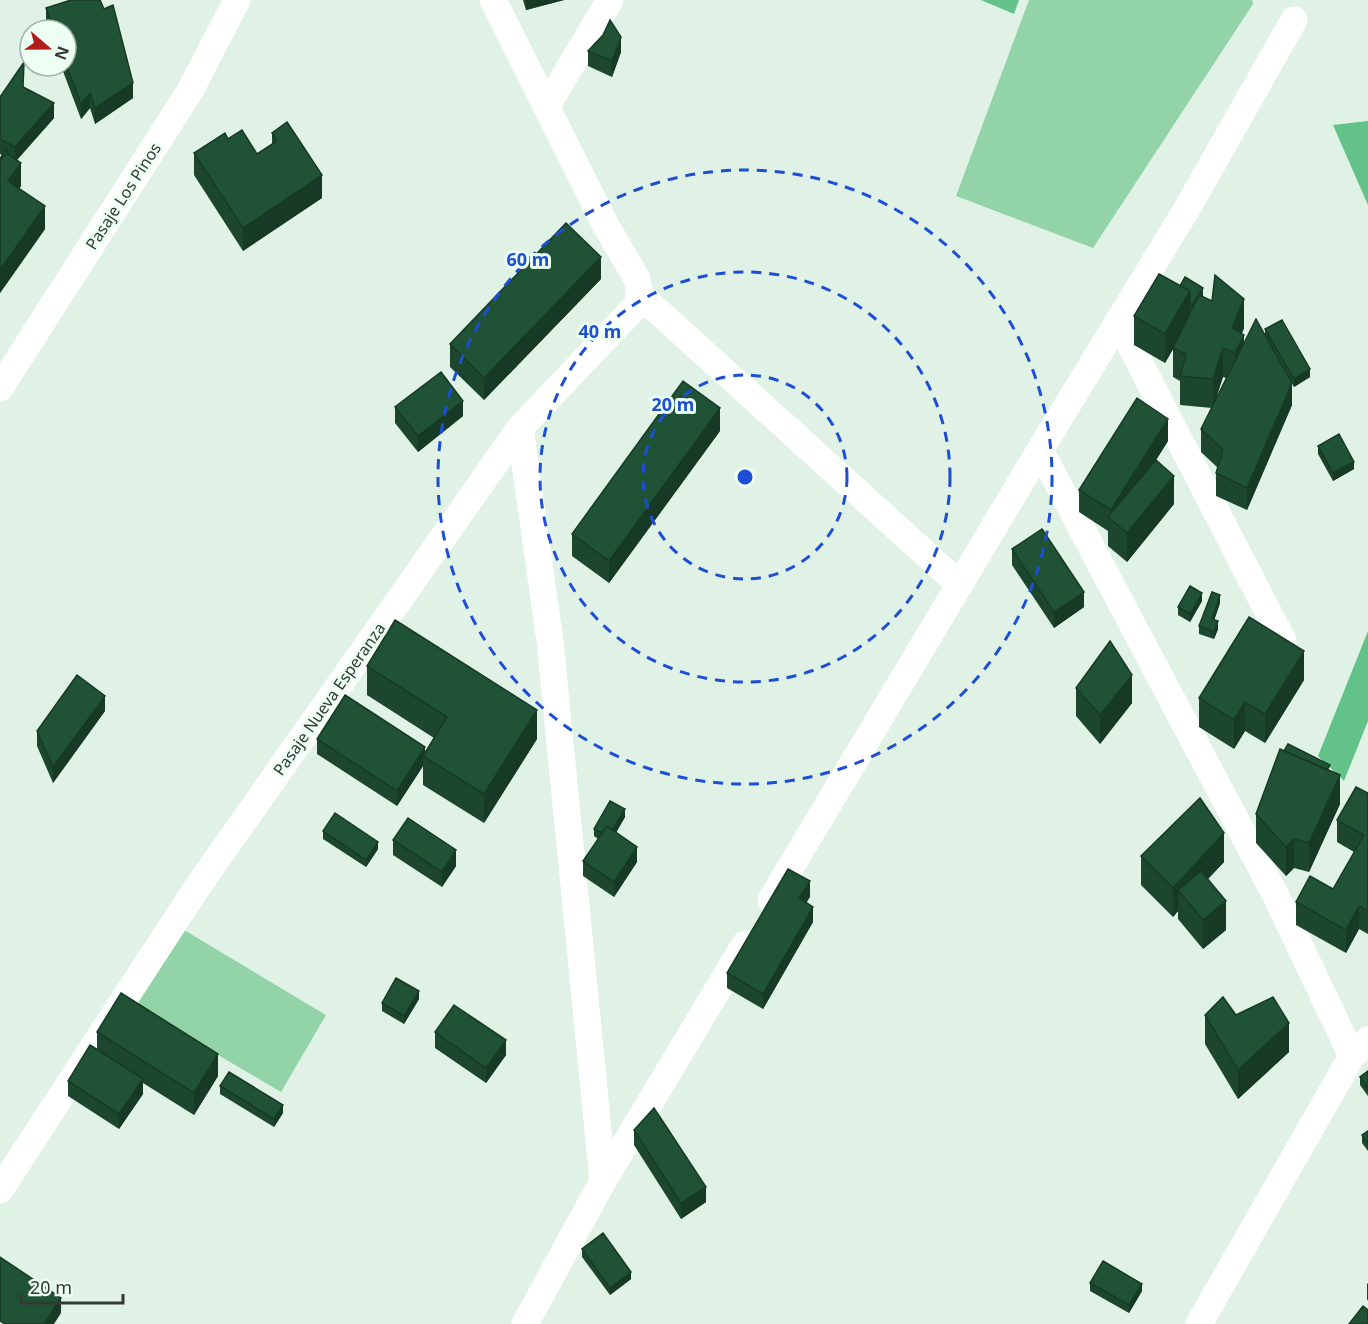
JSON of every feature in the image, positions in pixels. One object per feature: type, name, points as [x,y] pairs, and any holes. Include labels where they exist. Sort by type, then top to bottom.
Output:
[{"type":"street","name":"Pasaje Los Pinos","points":[[0,388],[190,92],[237,0]]},
{"type":"street","points":[[493,0],[605,224],[637,279],[639,295],[960,585]]},
{"type":"street","points":[[546,107],[610,0]]},
{"type":"street","points":[[525,1324],[603,1181],[1185,212],[1294,20]]},
{"type":"street","name":"Pasaje Nueva Esperanza","points":[[0,1190],[196,889],[520,428],[636,306],[639,295]]},
{"type":"street","points":[[1118,321],[1283,641]]},
{"type":"street","points":[[520,428],[550,641],[603,1181]]},
{"type":"street","points":[[1040,450],[1276,896],[1360,1048],[1199,1324]]},
{"type":"green space","points":[[981,0],[1019,0],[1014,14]]},
{"type":"green space","points":[[1029,0],[1252,0],[1253,4],[1093,248],[956,196]]},
{"type":"green space","points":[[1368,121],[1368,205],[1333,125]]},
{"type":"green space","points":[[1368,631],[1368,721],[1344,781],[1318,756]]},
{"type":"green space","points":[[174,924],[326,1015],[281,1092],[128,1002]]},
{"type":"building","points":[[71,0],[100,0],[104,9],[113,5],[133,83],[95,108],[90,93],[81,104],[71,78],[78,78],[78,18],[50,18],[46,8]]},
{"type":"building","points":[[610,20],[621,37],[612,61],[588,51],[603,35]]},
{"type":"building","points":[[18,71],[18,78],[23,78],[23,87],[54,103],[15,147],[0,139],[0,97]]},
{"type":"building","points":[[287,122],[322,175],[243,228],[194,153],[225,133],[228,139],[242,130],[257,154],[277,141],[272,133]]},
{"type":"building","points":[[6,148],[9,155],[6,153],[0,161],[0,159]]},
{"type":"building","points":[[6,153],[21,163],[8,181],[45,206],[0,270],[0,161]]},
{"type":"building","points":[[566,223],[601,257],[484,378],[450,344]]},
{"type":"building","points":[[1159,274],[1190,291],[1165,334],[1134,316]]},
{"type":"building","points":[[1215,275],[1244,299],[1232,328],[1244,335],[1235,353],[1223,348],[1213,379],[1180,376],[1186,354],[1173,348],[1199,295],[1212,301]]},
{"type":"building","points":[[1185,277],[1203,288],[1192,306],[1190,305],[1190,291],[1180,286]]},
{"type":"building","points":[[1256,319],[1292,383],[1247,488],[1216,473],[1223,450],[1201,429]]},
{"type":"building","points":[[1282,320],[1310,369],[1294,379],[1265,329]]},
{"type":"building","points":[[441,372],[463,401],[418,436],[395,407]]},
{"type":"building","points":[[683,381],[720,408],[609,561],[572,534]]},
{"type":"building","points":[[1137,398],[1168,419],[1111,510],[1079,490]]},
{"type":"building","points":[[1339,434],[1354,462],[1333,473],[1318,446]]},
{"type":"building","points":[[1156,460],[1174,476],[1127,533],[1108,517]]},
{"type":"building","points":[[1042,529],[1084,592],[1054,612],[1012,549]]},
{"type":"building","points":[[1190,586],[1202,593],[1190,614],[1178,607]]},
{"type":"building","points":[[1212,592],[1220,595],[1212,619],[1218,621],[1214,632],[1199,626]]},
{"type":"building","points":[[1249,617],[1304,651],[1265,714],[1245,702],[1234,720],[1199,698]]},
{"type":"building","points":[[395,620],[537,710],[484,794],[423,756],[447,717],[367,666]]},
{"type":"building","points":[[1110,641],[1132,675],[1100,715],[1076,688]]},
{"type":"building","points":[[77,675],[105,696],[53,767],[37,731]]},
{"type":"building","points":[[345,695],[425,747],[397,791],[317,739]]},
{"type":"building","points":[[1288,744],[1330,765],[1327,770],[1284,751]]},
{"type":"building","points":[[1280,749],[1340,775],[1309,843],[1294,839],[1286,847],[1256,814]]},
{"type":"building","points":[[1356,787],[1368,793],[1368,911],[1359,906],[1346,930],[1296,902],[1310,876],[1333,889],[1364,835],[1337,820]]},
{"type":"building","points":[[1200,798],[1224,833],[1173,888],[1141,856]]},
{"type":"building","points":[[610,801],[625,809],[612,830],[607,826],[602,833],[594,829]]},
{"type":"building","points":[[335,813],[378,842],[366,860],[323,831]]},
{"type":"building","points":[[408,818],[456,850],[442,872],[393,840]]},
{"type":"building","points":[[607,826],[637,847],[614,882],[583,861]]},
{"type":"building","points":[[788,869],[810,881],[799,898],[813,907],[763,994],[727,973]]},
{"type":"building","points":[[1201,871],[1226,901],[1203,920],[1178,890]]},
{"type":"building","points":[[396,978],[419,991],[404,1016],[382,1003]]},
{"type":"building","points":[[121,993],[218,1054],[194,1093],[97,1032]]},
{"type":"building","points":[[1223,997],[1236,1015],[1273,997],[1289,1023],[1238,1070],[1205,1015]]},
{"type":"building","points":[[454,1005],[506,1040],[486,1068],[435,1032]]},
{"type":"building","points":[[90,1045],[143,1079],[119,1114],[68,1081]]},
{"type":"building","points":[[1368,1071],[1368,1088],[1360,1077]]},
{"type":"building","points":[[229,1072],[283,1105],[274,1119],[220,1086]]},
{"type":"building","points":[[654,1108],[706,1187],[681,1203],[634,1130]]},
{"type":"building","points":[[1368,1131],[1368,1144],[1362,1135]]},
{"type":"building","points":[[603,1233],[631,1272],[610,1288],[582,1249]]},
{"type":"building","points":[[0,1257],[61,1298],[44,1324],[5,1324],[0,1321]]},
{"type":"building","points":[[1103,1261],[1142,1284],[1129,1305],[1090,1283]]},
{"type":"building","points":[[1363,1306],[1368,1310],[1368,1324],[1349,1324]]}]
